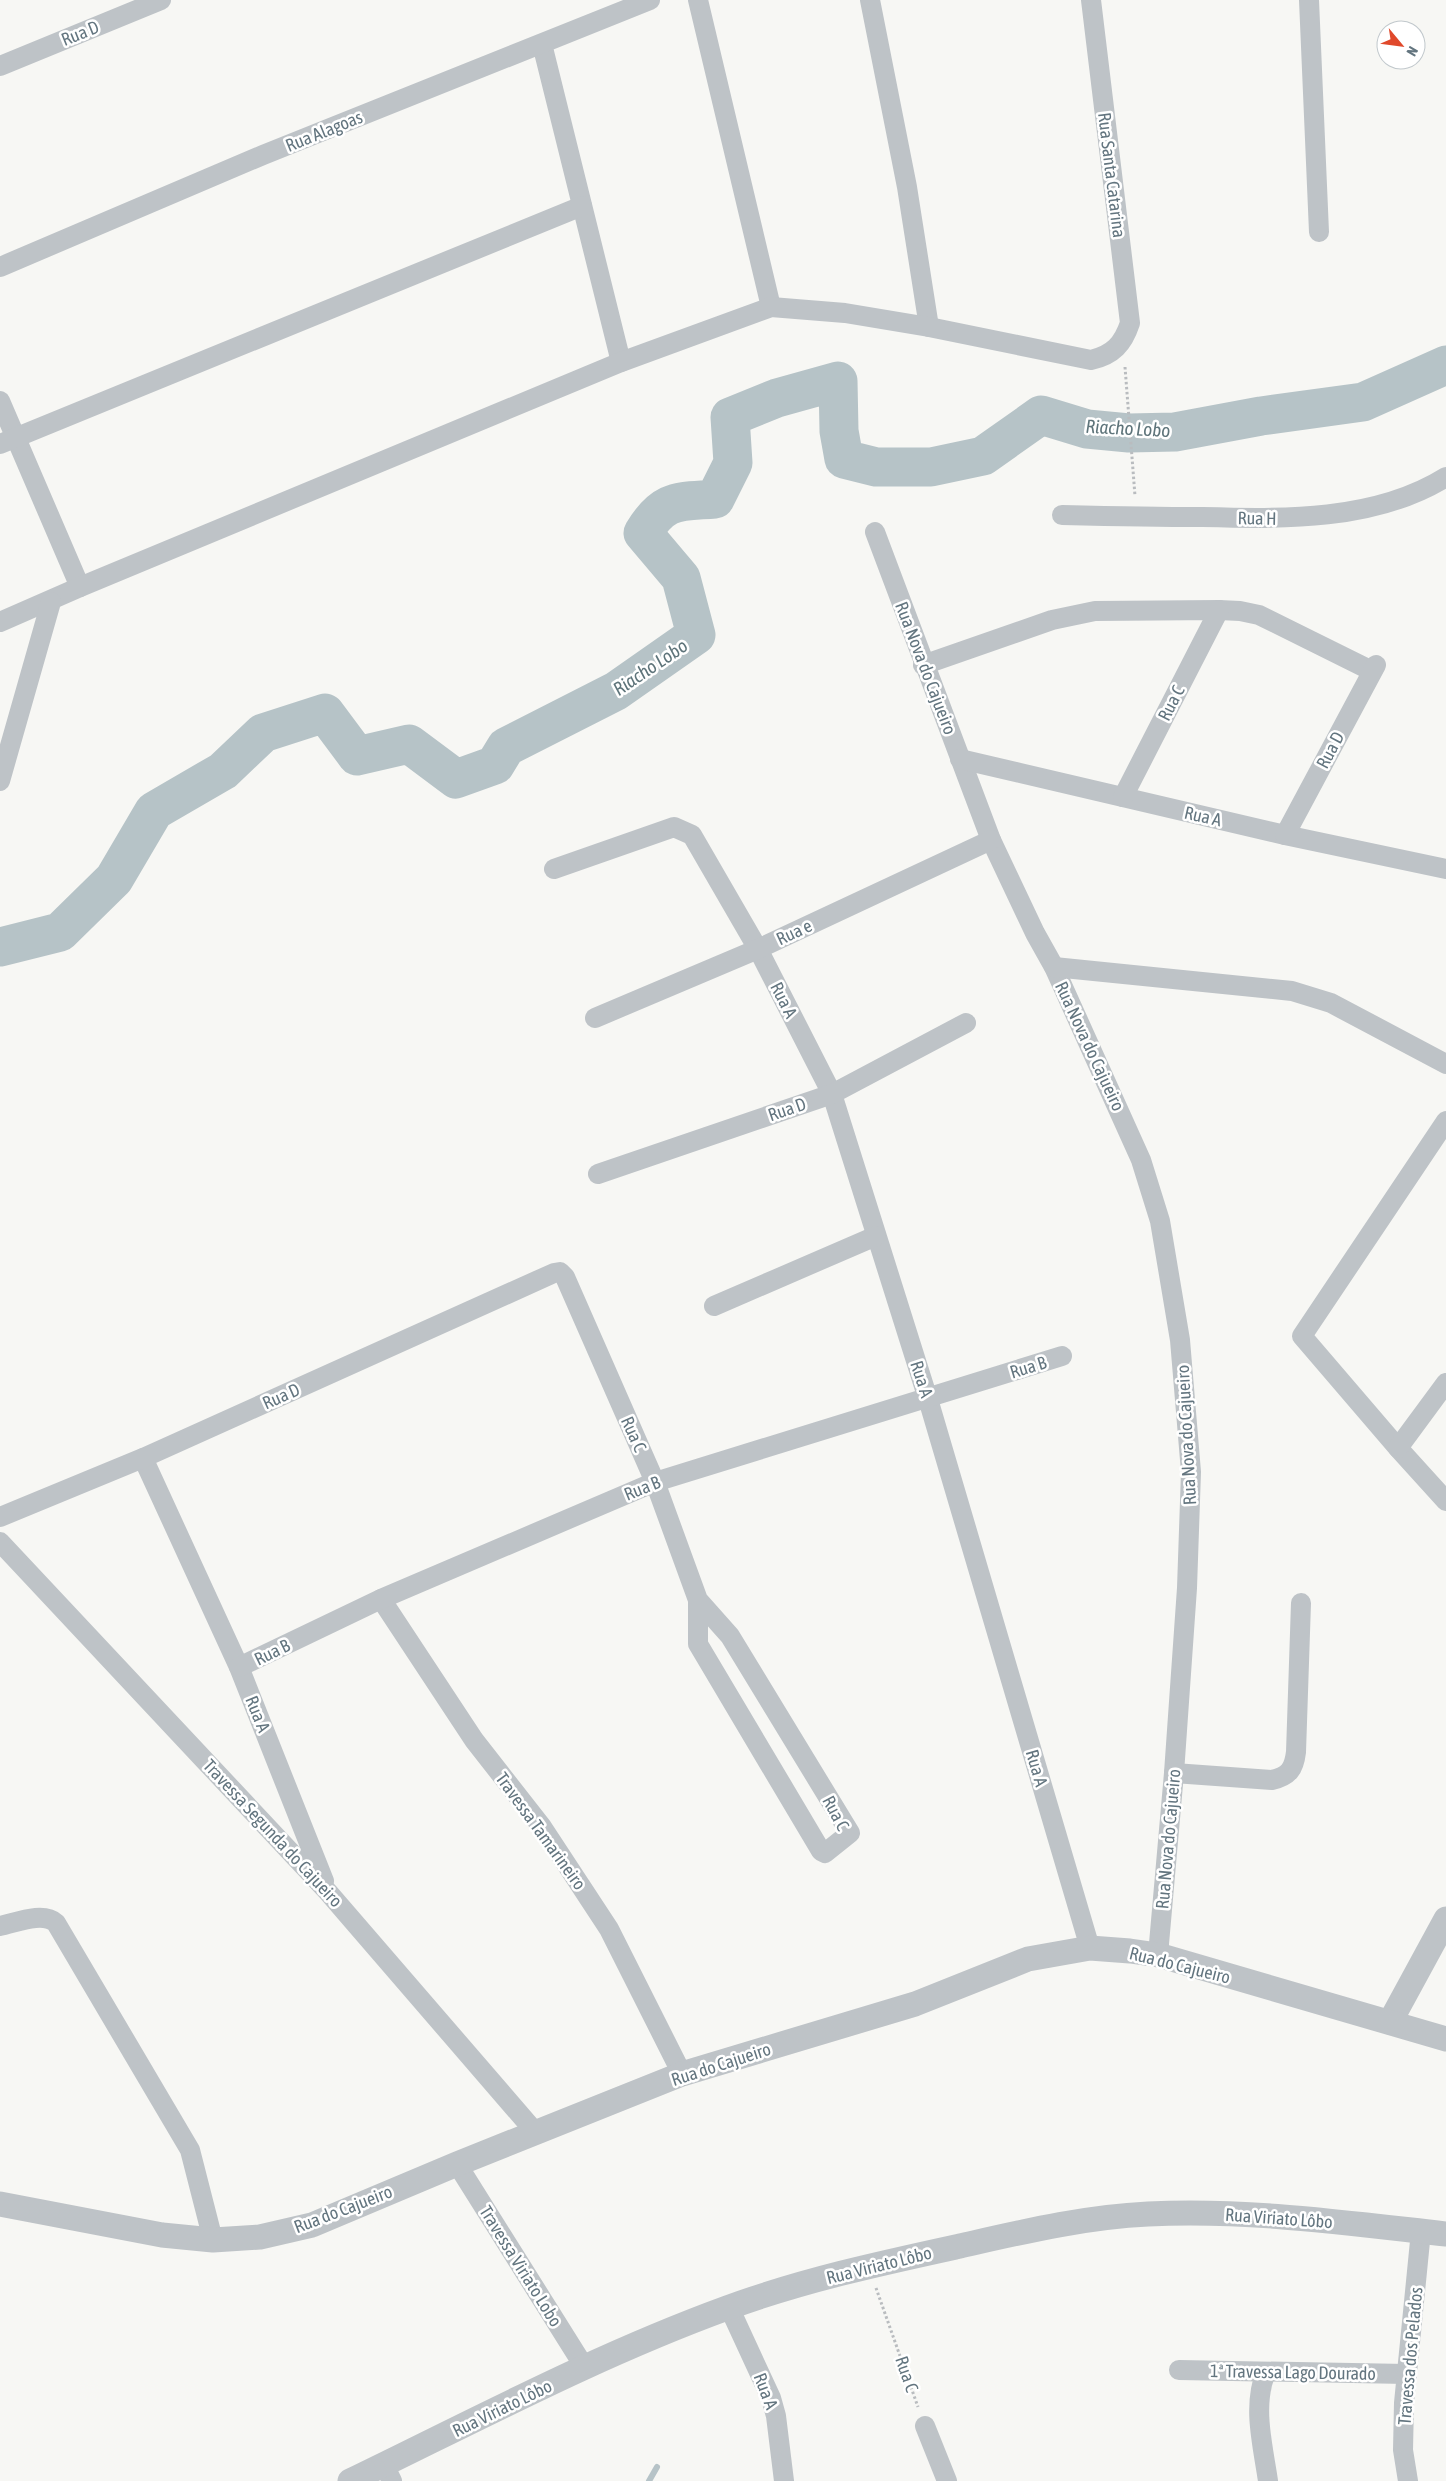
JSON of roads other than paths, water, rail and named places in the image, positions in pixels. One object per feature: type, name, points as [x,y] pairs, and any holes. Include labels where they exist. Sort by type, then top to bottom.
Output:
[{"type":"street","name":"Rua D","points":[[0,66],[161,0]]},
{"type":"street","name":"Rua Alagoas","points":[[0,267],[263,156],[650,0]]},
{"type":"street","points":[[698,0],[771,306]]},
{"type":"street","points":[[0,622],[621,362],[771,306],[845,313],[929,327],[907,187],[870,0]]},
{"type":"street","name":"Rua Santa Catarina","points":[[929,327],[1090,360],[1103,357],[1118,348],[1130,322],[1129,307],[1091,0]]},
{"type":"street","points":[[1309,0],[1319,232]]},
{"type":"street","points":[[542,44],[621,362]]},
{"type":"street","points":[[7,441],[582,206]]},
{"type":"street","points":[[0,401],[7,441],[80,587]]},
{"type":"street","name":"Rua H","points":[[1062,515],[1284,519],[1378,505],[1408,496],[1446,477]]},
{"type":"street","name":"Rua Nova do Cajueiro","points":[[875,532],[991,840],[1035,933],[1054,967],[1141,1160],[1157,1205],[1180,1340],[1191,1472],[1187,1588],[1174,1773],[1158,1956]]},
{"type":"street","points":[[0,781],[50,602]]},
{"type":"street","name":"Rua D","points":[[1219,610],[1240,611],[1259,615],[1374,668],[1285,836]]},
{"type":"street","points":[[924,665],[1052,620],[1086,613],[1219,610]]},
{"type":"street","name":"Rua C","points":[[1123,797],[1219,610]]},
{"type":"street","name":"Rua A","points":[[960,759],[1285,836],[1446,869]]},
{"type":"street","name":"Rua A","points":[[554,869],[674,827],[692,835],[758,949],[832,1094],[928,1398],[1090,1948]]},
{"type":"street","name":"Rua e","points":[[595,1018],[758,949],[991,840]]},
{"type":"street","name":"Rua Nova do Cajueiro","points":[[1054,967],[1292,990],[1331,1003],[1446,1064]]},
{"type":"street","name":"Rua D","points":[[598,1174],[832,1094],[966,1023]]},
{"type":"street","points":[[1446,1121],[1302,1336],[1446,1501]]},
{"type":"street","points":[[714,1306],[876,1236]]},
{"type":"street","name":"Rua D","points":[[0,1517],[143,1458],[554,1273],[560,1272]]},
{"type":"street","name":"Rua C","points":[[560,1272],[565,1276],[655,1482],[698,1600],[698,1644],[821,1851],[825,1852],[850,1833],[725,1629],[698,1600]]},
{"type":"street","name":"Rua B","points":[[240,1667],[381,1599],[655,1482],[1062,1356]]},
{"type":"street","points":[[1398,1448],[1446,1383]]},
{"type":"street","name":"Rua A","points":[[143,1458],[240,1667],[328,1892]]},
{"type":"street","name":"Travessa Segunda do Cajueiro","points":[[0,1542],[328,1892],[536,2133]]},
{"type":"street","name":"Travessa Tamarineiro","points":[[381,1599],[474,1740],[542,1827],[609,1928],[682,2074]]},
{"type":"street","points":[[1174,1773],[1272,1780],[1288,1774],[1293,1768],[1296,1752],[1301,1603]]},
{"type":"street","points":[[741,1719],[771,1703]]},
{"type":"street","points":[[0,1926],[42,1918],[49,1918],[56,1923],[190,2150],[213,2240]]},
{"type":"street","points":[[1390,2022],[1446,1919]]},
{"type":"street","name":"Rua do Cajueiro","points":[[0,2204],[162,2235],[213,2240],[260,2236],[312,2225],[457,2164],[682,2074],[915,2004],[1028,1959],[1090,1948],[1130,1951],[1158,1956],[1446,2039]]},
{"type":"street","name":"Travessa Viriato Lobo","points":[[457,2164],[585,2368]]},
{"type":"street","name":"Rua Viriato Lôbo","points":[[350,2481],[388,2473],[585,2368],[729,2307],[869,2266],[1086,2220],[1145,2214],[1238,2215],[1446,2234]]},
{"type":"street","name":"Travessa dos Pelados","points":[[1408,2481],[1403,2425],[1421,2231]]},
{"type":"street","name":"Rua A","points":[[729,2307],[771,2398],[776,2416],[784,2481]]},
{"type":"street","name":"1ª Travessa Lago Dourado","points":[[1179,2370],[1407,2374]]},
{"type":"street","points":[[1266,2372],[1259,2391],[1260,2431],[1268,2481]]},
{"type":"street","points":[[925,2426],[948,2481]]},
{"type":"waterway","name":"Riacho Lobo","points":[[0,947],[60,932],[114,879],[154,811],[223,771],[263,733],[325,713],[357,756],[409,744],[456,779],[495,765],[506,747],[616,691],[696,635],[681,578],[643,533],[658,513],[673,504],[715,499],[733,463],[730,417],[777,398],[838,381],[839,431],[844,459],[876,467],[931,467],[983,456],[1041,415],[1087,429],[1129,433],[1175,432],[1261,416],[1363,402],[1446,365]]},
{"type":"waterway","points":[[649,2481],[657,2467]]}]
